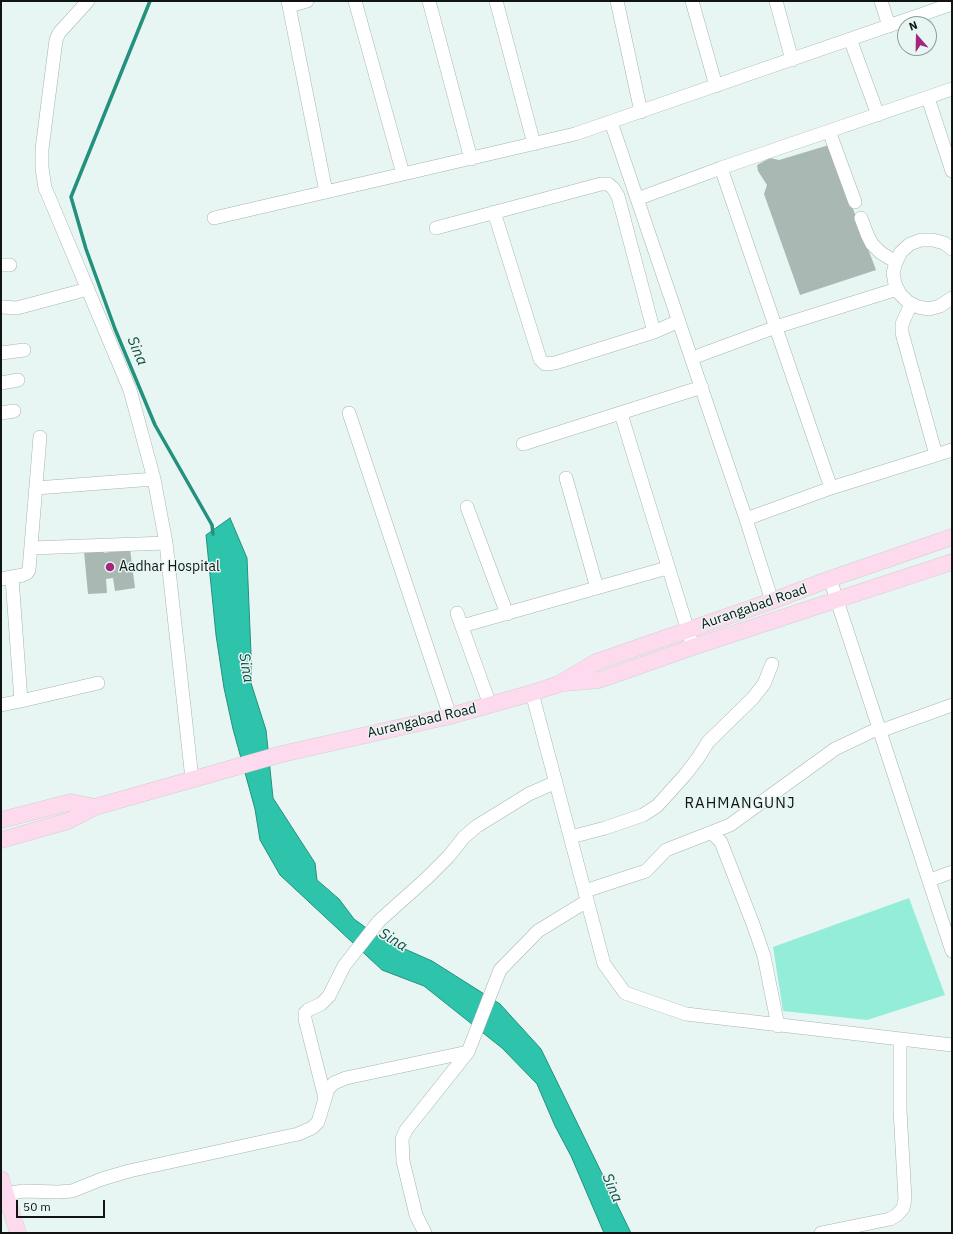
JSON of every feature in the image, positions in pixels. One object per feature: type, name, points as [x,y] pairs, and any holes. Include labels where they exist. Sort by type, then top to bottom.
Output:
[{"type":"main road","name":"Aurangabad Road","points":[[200,777],[282,754],[450,716],[532,693],[559,684],[596,662],[772,601],[830,579],[952,538]]},
{"type":"main road","name":"Aurangabad Road","points":[[559,684],[599,680],[693,647],[952,562]]},
{"type":"main road","points":[[1,840],[68,821],[95,807],[200,777]]},
{"type":"main road","points":[[1,820],[71,802],[95,807]]},
{"type":"main road","points":[[3,1186],[18,1233]]},
{"type":"street","points":[[88,1],[59,33],[56,40],[41,158],[45,188],[130,390],[154,479],[166,543],[200,777]]},
{"type":"street","points":[[307,1],[289,3],[326,192]]},
{"type":"street","points":[[355,1],[403,174]]},
{"type":"street","points":[[429,1],[471,158]]},
{"type":"street","points":[[496,1],[534,144]]},
{"type":"street","points":[[616,1],[641,112]]},
{"type":"street","points":[[692,1],[716,86]]},
{"type":"street","points":[[776,1],[792,60]]},
{"type":"street","points":[[881,1],[889,26]]},
{"type":"street","points":[[214,218],[575,134],[952,4]]},
{"type":"street","points":[[850,40],[878,115]]},
{"type":"street","points":[[637,199],[721,168],[952,89]]},
{"type":"street","points":[[928,98],[952,171]]},
{"type":"street","points":[[611,122],[702,387],[772,601]]},
{"type":"street","points":[[830,131],[855,202]]},
{"type":"street","points":[[721,168],[831,488]]},
{"type":"street","points":[[436,228],[602,184],[608,184],[613,188],[618,196],[654,332]]},
{"type":"street","points":[[494,212],[540,359],[545,364],[556,363],[654,332],[679,322]]},
{"type":"street","points":[[861,218],[866,234],[872,244],[896,262]]},
{"type":"street","points":[[952,249],[944,243],[933,240],[921,240],[910,244],[902,252],[896,262],[894,273],[897,289],[900,294],[911,304],[918,307],[929,308],[940,306],[952,298]]},
{"type":"street","points":[[1,307],[16,308],[88,289]]},
{"type":"street","points":[[692,358],[776,327],[897,289]]},
{"type":"street","points":[[911,304],[902,324],[902,333],[936,455]]},
{"type":"street","points":[[1,353],[24,350]]},
{"type":"street","points":[[1,383],[18,380]]},
{"type":"street","points":[[523,444],[702,387]]},
{"type":"street","points":[[350,413],[450,716]]},
{"type":"street","points":[[621,414],[667,568],[693,647]]},
{"type":"street","points":[[21,702],[6,578],[28,573],[40,437]]},
{"type":"street","points":[[746,519],[831,488],[952,450]]},
{"type":"street","points":[[566,478],[596,588]]},
{"type":"street","points":[[36,488],[154,479]]},
{"type":"street","points":[[467,507],[507,614]]},
{"type":"street","points":[[31,548],[166,543]]},
{"type":"street","points":[[462,626],[667,568]]},
{"type":"street","points":[[830,579],[930,880],[952,951]]},
{"type":"street","points":[[457,613],[490,705]]},
{"type":"street","points":[[571,837],[605,828],[643,814],[656,806],[698,758],[708,742],[753,698],[764,684],[772,664]]},
{"type":"street","points":[[1,705],[21,702],[98,683]]},
{"type":"street","points":[[532,693],[604,964],[625,993],[686,1014],[778,1026],[952,1045]]},
{"type":"street","points":[[425,1233],[416,1215],[403,1161],[402,1139],[406,1130],[470,1048],[500,970],[538,931],[586,896],[646,871],[666,850],[730,825],[835,749],[879,730],[952,705]]},
{"type":"street","points":[[325,1098],[305,1014],[308,1010],[320,1004],[329,996],[344,966],[378,921],[427,878],[449,856],[464,837],[477,826],[529,794],[556,782]]},
{"type":"street","points":[[712,833],[721,842],[764,956],[778,1026]]},
{"type":"street","points":[[930,880],[952,872]]},
{"type":"street","points":[[821,1233],[890,1219],[897,1216],[903,1208],[905,1199],[900,1110],[900,1040]]},
{"type":"street","points":[[3,1186],[23,1191],[58,1192],[72,1190],[129,1171],[298,1134],[312,1128],[318,1122],[328,1089],[334,1083],[470,1048]]},
{"type":"shaded area","points":[[909,898],[945,995],[867,1020],[783,1011],[773,947]]},
{"type":"water","points":[[230,518],[247,558],[251,683],[266,730],[273,798],[315,863],[317,880],[339,899],[354,919],[380,938],[432,961],[500,1004],[541,1049],[631,1233],[604,1233],[571,1156],[555,1126],[537,1084],[502,1048],[424,986],[382,970],[280,875],[260,840],[255,809],[233,729],[224,688],[216,635],[206,535]]},
{"type":"building","points":[[829,145],[876,270],[800,295],[764,194],[767,185],[758,171],[757,165],[770,158],[779,160]]},
{"type":"building","points":[[130,549],[135,588],[115,591],[113,578],[106,579],[107,593],[88,594],[84,551],[104,550],[104,553]]},
{"type":"waterway","name":"Sina","points":[[150,1],[71,197],[86,249],[115,329],[155,425],[212,525],[213,534]]},
{"type":"place","name":"Aadhar Hospital","points":[[110,567]]},
{"type":"district","name":"RAHMANGUNJ","points":[[740,804]]}]
